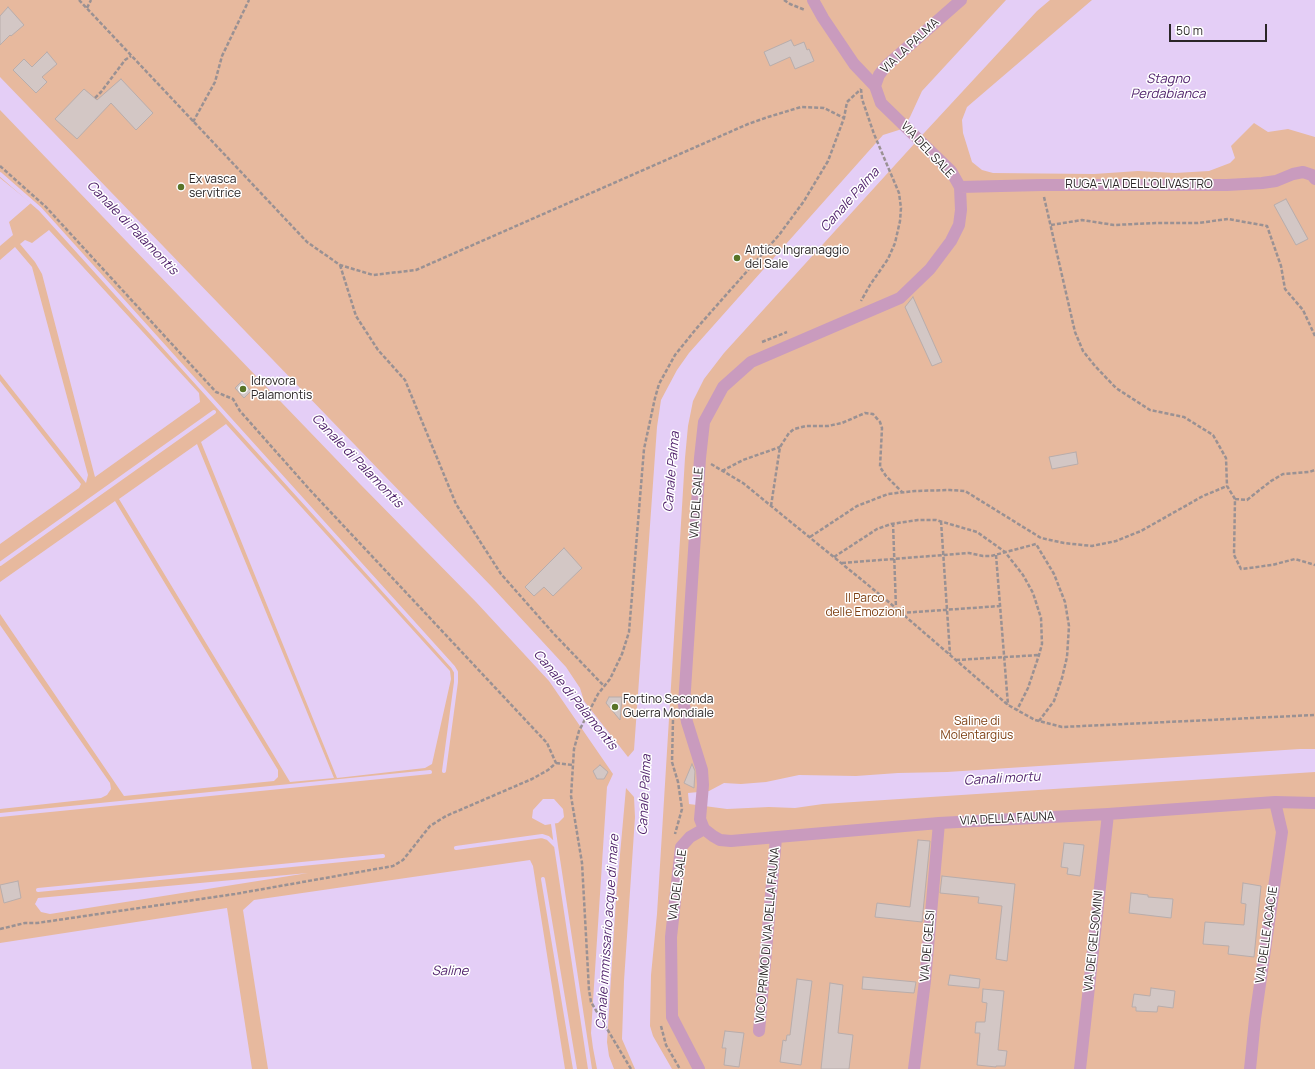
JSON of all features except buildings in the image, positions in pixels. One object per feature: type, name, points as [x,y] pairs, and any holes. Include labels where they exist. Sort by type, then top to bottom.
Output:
[{"type":"street","name":"VIA LA PALMA","points":[[813,0],[823,18],[854,64],[875,86],[879,75],[886,66],[961,0]]},
{"type":"street","name":"VIA DEL SALE","points":[[699,1069],[672,1017],[671,937],[681,847],[690,837],[704,829],[700,819],[703,785],[702,770],[687,722],[684,705],[700,458],[704,422],[723,386],[751,362],[900,298],[930,269],[951,241],[959,225],[962,210],[960,188],[951,171],[881,102],[875,86]]},
{"type":"street","name":"RUGA-VIA DELL'OLIVASTRO","points":[[960,188],[1042,185],[1227,185],[1276,181],[1293,174],[1303,172],[1312,175],[1315,179]]},
{"type":"street","name":"VIA DELLA FAUNA","points":[[704,829],[720,840],[731,841],[939,823],[1108,814],[1275,802],[1315,803]]},
{"type":"street","name":"VIA DELLE ACACIE","points":[[1250,1069],[1260,982],[1282,832],[1275,802]]},
{"type":"street","name":"VIA DEI GELSOMINI","points":[[1080,1069],[1108,814]]},
{"type":"street","name":"VIA DEI GELSI","points":[[914,1069],[925,980],[939,823]]},
{"type":"street","name":"VICO PRIMO DI VIA DELLA FAUNA","points":[[759,1032],[776,838]]},
{"type":"path","points":[[80,0],[307,242],[340,264],[373,275],[416,270],[748,124],[768,117],[801,107],[824,108],[844,118]]},
{"type":"path","points":[[87,8],[91,0]]},
{"type":"path","points":[[193,122],[215,82],[222,56],[249,0]]},
{"type":"path","points":[[95,98],[124,60],[131,56]]},
{"type":"path","points":[[631,1069],[591,1002],[589,990],[582,864],[571,796],[572,765],[574,749],[579,731],[604,686],[610,679],[622,654],[629,632],[644,448],[654,398],[659,384],[675,355],[779,235],[804,201],[828,161],[844,118],[847,102],[860,89],[875,86]]},
{"type":"path","points":[[858,306],[888,259],[895,243],[901,208],[899,193],[874,134],[860,89]]},
{"type":"path","points":[[0,166],[46,207],[216,392],[233,399],[240,411],[310,490],[548,744],[556,762]]},
{"type":"path","points":[[1042,185],[1075,332],[1083,351],[1116,388],[1150,410],[1184,417],[1213,435],[1226,458],[1226,486],[1235,499],[1234,555],[1241,569],[1272,565],[1295,559],[1315,565]]},
{"type":"path","points":[[1051,224],[1082,220],[1114,225],[1198,223],[1228,219],[1267,226],[1281,266],[1284,289],[1303,310],[1315,336]]},
{"type":"path","points":[[340,264],[356,316],[378,350],[405,380],[456,504],[501,574],[554,634],[604,686]]},
{"type":"path","points":[[771,506],[780,447],[789,433],[794,429],[806,426],[842,423],[865,413],[873,414],[880,422],[882,428],[880,467],[886,476],[902,492]]},
{"type":"path","points":[[722,471],[743,460],[780,447]]},
{"type":"path","points":[[700,458],[743,483],[896,608],[1008,705],[1040,721],[1062,727],[1315,715]]},
{"type":"path","points":[[1235,499],[1247,500],[1271,481],[1283,474],[1315,470]]},
{"type":"path","points":[[810,537],[857,506],[888,494],[950,490],[965,491],[1041,538],[1064,544],[1092,546],[1116,541],[1142,531],[1202,496],[1226,486]]},
{"type":"path","points":[[834,557],[877,529],[893,523],[918,520],[941,521],[977,532],[1005,552],[1023,575],[1033,593],[1041,618],[1042,644],[1028,688],[1017,710]]},
{"type":"path","points":[[941,521],[950,654]]},
{"type":"path","points":[[893,523],[896,608]]},
{"type":"path","points":[[842,563],[969,552],[983,556],[996,555],[1036,544],[1054,574],[1065,602],[1069,626],[1067,657],[1062,678],[1054,701],[1040,721]]},
{"type":"path","points":[[996,555],[1008,705]]},
{"type":"path","points":[[901,613],[1000,606]]},
{"type":"path","points":[[956,660],[1039,655]]},
{"type":"path","points":[[556,762],[572,765]]},
{"type":"path","points":[[0,928],[24,923],[37,923],[235,894],[392,866],[403,860],[430,826],[446,816],[548,770],[556,762]]},
{"type":"green space","name":"Saline di Molentargius","points":[[0,0],[1315,0],[1315,1069],[0,1069]]},
{"type":"water","points":[[1006,0],[1050,0],[1037,11],[925,132],[724,353],[704,379],[693,401],[688,426],[685,458],[657,914],[651,975],[650,1026],[653,1036],[672,1069],[635,1069],[622,1039],[624,981],[635,817],[634,797],[626,788],[616,899],[607,1042],[609,1056],[614,1069],[597,1069],[591,1033],[607,787],[613,774],[549,681],[476,602],[359,483],[0,110],[0,77],[492,587],[566,667],[580,688],[584,701],[628,757],[634,750],[657,427],[661,400],[677,370],[689,353],[883,135],[902,129],[910,117],[922,91]]},
{"type":"water","name":"Stagno Perdabianca","points":[[1092,0],[1315,0],[1315,137],[1288,129],[1268,132],[1254,123],[1231,146],[1235,158],[1230,163],[1209,171],[1175,173],[1138,171],[1094,174],[993,173],[982,170],[972,162],[963,133],[962,120],[967,107]]},
{"type":"water","points":[[0,178],[31,203],[9,222],[13,235],[0,246]]},
{"type":"water","points":[[49,230],[199,393],[200,402],[95,477],[42,274],[35,262],[20,244],[25,240],[32,243]]},
{"type":"water","points":[[15,247],[32,267],[88,475],[86,483],[0,374],[0,260]]},
{"type":"water","points":[[0,381],[81,484],[79,488],[0,544]]},
{"type":"water","points":[[226,424],[450,671],[451,679],[432,764],[425,768],[337,778],[201,442]]},
{"type":"water","points":[[197,444],[334,778],[290,782],[119,499]]},
{"type":"water","points":[[115,501],[278,770],[278,777],[274,781],[124,796],[0,614],[0,582]]},
{"type":"water","points":[[0,625],[110,783],[111,789],[107,795],[101,798],[0,809]]},
{"type":"water","name":"Canali mortu","points":[[1315,749],[1315,772],[823,804],[795,808],[769,807],[727,809],[689,804],[688,793],[709,791],[724,783],[741,784],[766,782],[799,775],[856,776],[947,772]]},
{"type":"water","points":[[543,799],[554,799],[563,809],[564,817],[558,823],[545,825],[532,818],[533,810]]},
{"type":"water","name":"Saline","points":[[530,860],[533,866],[565,1069],[268,1069],[243,910],[254,900]]},
{"type":"water","points":[[308,873],[50,914],[41,912],[35,904],[38,898]]},
{"type":"water","points":[[227,908],[252,1069],[0,1069],[0,943]]},
{"type":"waterway","points":[[0,174],[40,209],[453,667],[456,672],[456,682],[444,771]]},
{"type":"waterway","points":[[0,564],[214,412]]},
{"type":"waterway","points":[[0,815],[430,772]]},
{"type":"waterway","points":[[553,824],[556,846]]},
{"type":"waterway","points":[[456,848],[542,836],[548,838],[556,846],[590,1069]]},
{"type":"waterway","points":[[38,890],[383,856]]},
{"type":"waterway","points":[[543,879],[575,1069]]},
{"type":"place","name":"Ex vasca servitrice","points":[[181,187]]},
{"type":"place","name":"Antico Ingranaggio del Sale","points":[[737,258]]},
{"type":"place","name":"Idrovora Palamontis","points":[[243,389]]},
{"type":"place","name":"Fortino Seconda Guerra Mondiale","points":[[615,707]]},
{"type":"water label","name":"Canale Palma","points":[[850,200]]},
{"type":"water label","name":"Canale di Palamontis","points":[[132,228]]},
{"type":"water label","name":"Canale di Palamontis","points":[[357,461]]},
{"type":"water label","name":"Canale Palma","points":[[672,472]]},
{"type":"water label","name":"Canale di Palamontis","points":[[575,700]]},
{"type":"water label","name":"Canale Palma","points":[[645,795]]},
{"type":"water label","name":"Canale immissario acque di mare","points":[[608,932]]},
{"type":"park label","name":"Il Parco delle Emozioni","points":[[865,606]]}]
